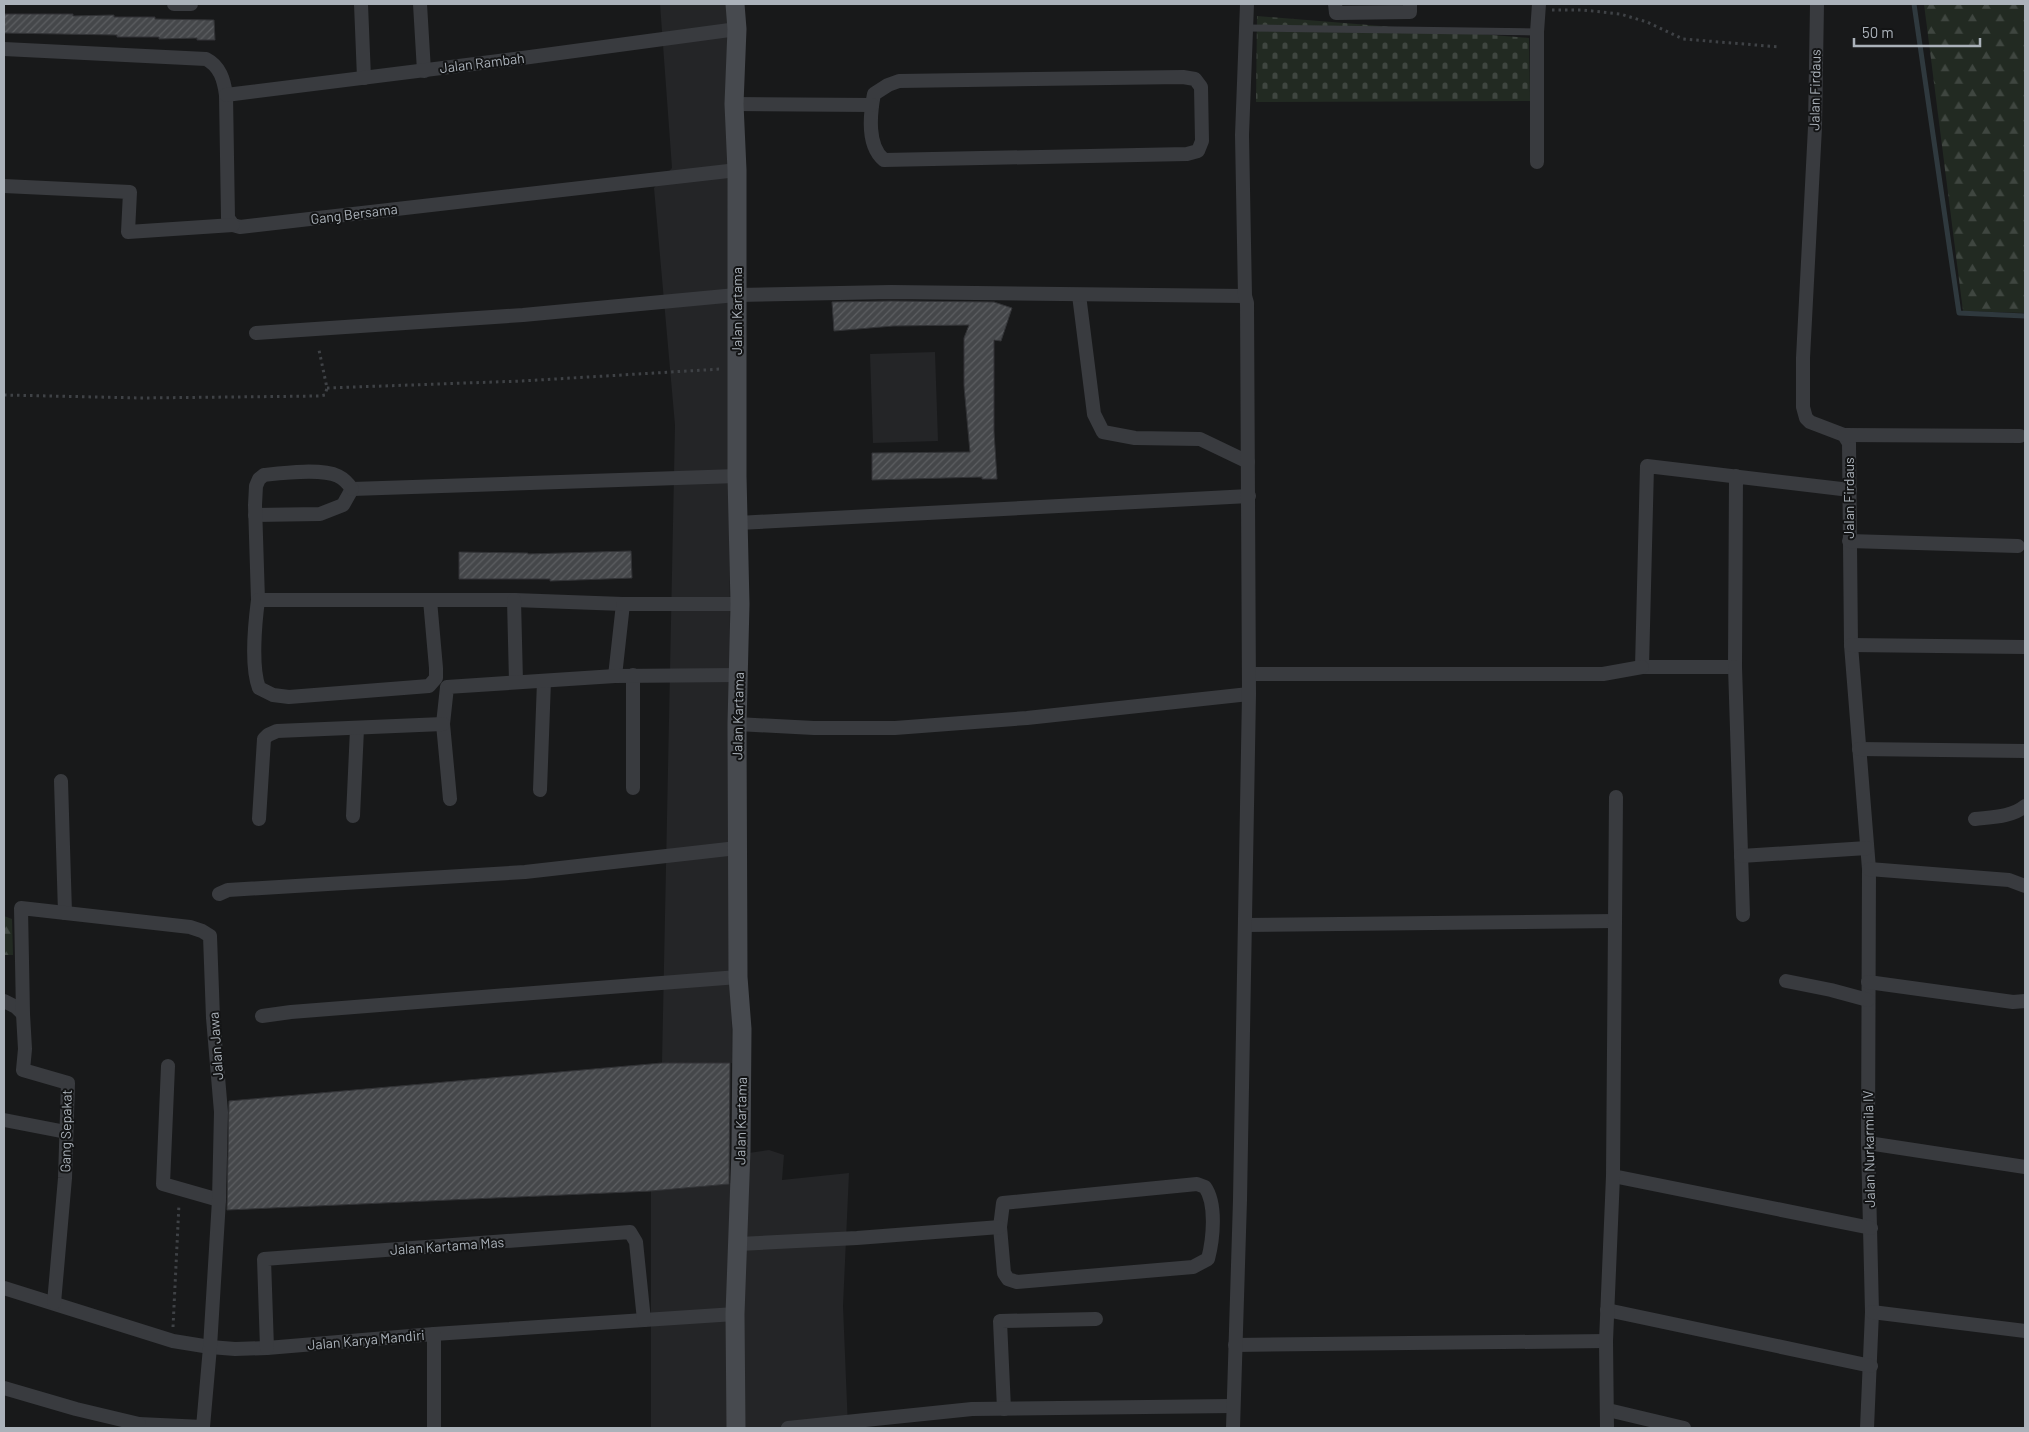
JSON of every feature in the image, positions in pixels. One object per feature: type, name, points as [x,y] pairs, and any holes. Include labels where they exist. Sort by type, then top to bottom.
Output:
[{"type":"main road","name":"Jalan Kartama","points":[[735,4],[737,29],[734,104],[737,170],[737,476],[740,604],[736,724],[738,977],[742,1029],[742,1150],[735,1314],[736,1428]]},
{"type":"street","points":[[174,4],[191,4]]},
{"type":"street","points":[[361,4],[364,78]]},
{"type":"street","points":[[420,4],[424,71]]},
{"type":"street","points":[[1233,1428],[1240,1191],[1249,694],[1247,304],[1245,296],[1242,135],[1247,4]]},
{"type":"street","points":[[1336,4],[1336,13],[1345,13],[1410,12],[1410,4]]},
{"type":"street","name":"Jalan Firdaus","points":[[1817,4],[1815,127],[1803,358],[1803,408],[1806,418],[1810,422],[1844,435],[1849,443],[1851,645],[1869,869]]},
{"type":"street","points":[[1537,162],[1537,32],[1539,7]]},
{"type":"street","name":"Jalan Rambah","points":[[226,95],[424,71],[737,29]]},
{"type":"street","points":[[4,49],[206,59],[214,63],[224,82],[226,95],[228,218],[233,225]]},
{"type":"street","points":[[1183,77],[1195,79],[1201,87],[1202,141],[1198,151],[1187,154],[884,160],[876,154],[872,139],[872,104],[874,94],[888,85],[899,82],[1183,77]]},
{"type":"street","points":[[734,104],[872,104]]},
{"type":"street","name":"Gang Bersama","points":[[4,186],[130,192],[128,232],[233,225],[240,227],[737,170]]},
{"type":"street","points":[[256,333],[523,315],[736,295],[891,292],[1245,296]]},
{"type":"street","points":[[1080,294],[1094,414],[1103,432],[1135,438],[1200,439],[1248,462]]},
{"type":"street","points":[[1844,435],[2020,436]]},
{"type":"street","points":[[1642,667],[1647,466],[1850,490]]},
{"type":"street","points":[[352,489],[335,474],[300,471],[264,475],[259,479],[256,486],[258,600],[255,633],[256,681],[258,688],[273,695],[289,697],[430,686],[436,678],[430,600]]},
{"type":"street","points":[[352,489],[737,476]]},
{"type":"street","points":[[1736,476],[1735,667],[1743,915]]},
{"type":"street","points":[[256,515],[320,514],[343,505],[352,489]]},
{"type":"street","points":[[738,523],[1249,496]]},
{"type":"street","points":[[1849,541],[2018,546]]},
{"type":"street","points":[[258,600],[514,600],[623,604],[740,604]]},
{"type":"street","points":[[514,600],[516,682]]},
{"type":"street","points":[[615,676],[623,604]]},
{"type":"street","points":[[1851,645],[2025,647]]},
{"type":"street","points":[[1249,674],[1603,674],[1642,667],[1735,667]]},
{"type":"street","points":[[450,799],[443,724],[447,686],[632,675],[739,675]]},
{"type":"street","points":[[632,675],[633,788]]},
{"type":"street","points":[[540,790],[544,681]]},
{"type":"street","points":[[736,724],[814,728],[895,728],[1027,718],[1249,694]]},
{"type":"street","points":[[259,819],[264,739],[268,735],[278,731],[443,724]]},
{"type":"street","points":[[353,816],[357,729]]},
{"type":"street","points":[[1859,749],[2025,751]]},
{"type":"street","points":[[60,781],[64,913]]},
{"type":"street","points":[[1607,1428],[1606,1341],[1613,1176],[1616,797]]},
{"type":"street","points":[[1975,819],[2020,811],[2025,806]]},
{"type":"street","points":[[219,894],[228,890],[525,872],[737,848]]},
{"type":"street","points":[[1741,856],[1867,848]]},
{"type":"street","points":[[1869,869],[2009,880],[2025,886]]},
{"type":"street","name":"Jalan Nurkarmila IV","points":[[1866,1428],[1871,1366],[1872,1312],[1868,1144],[1869,869]]},
{"type":"street","name":"Jalan Jawa","points":[[23,1014],[21,908],[190,927],[210,936],[213,1018],[220,1112],[219,1200],[203,1428]]},
{"type":"street","points":[[1245,926],[1615,921]]},
{"type":"street","points":[[262,1016],[290,1012],[738,977]]},
{"type":"street","points":[[1786,981],[1868,1000]]},
{"type":"street","points":[[1868,982],[2013,1002],[2025,1001]]},
{"type":"street","points":[[4,1002],[16,1007],[23,1014]]},
{"type":"street","name":"Gang Sepakat","points":[[23,1014],[25,1049],[23,1070],[68,1084],[65,1178],[54,1303]]},
{"type":"street","points":[[168,1066],[163,1184],[219,1200]]},
{"type":"street","points":[[4,1120],[66,1132]]},
{"type":"street","points":[[1868,1144],[2025,1167]]},
{"type":"street","points":[[1613,1176],[1871,1228]]},
{"type":"street","points":[[1197,1184],[1205,1187],[1211,1202],[1212,1243],[1208,1259],[1193,1267],[1017,1282],[1008,1279],[1004,1273],[1000,1227],[1003,1203],[1197,1184]]},
{"type":"street","points":[[739,1244],[856,1238],[1000,1227]]},
{"type":"street","name":"Jalan Kartama Mas","points":[[267,1348],[264,1259],[630,1232],[636,1242],[644,1320]]},
{"type":"street","name":"Jalan Karya Mandiri","points":[[4,1288],[173,1341],[210,1347],[267,1348],[434,1334],[735,1314]]},
{"type":"street","points":[[1607,1310],[1871,1366]]},
{"type":"street","points":[[1872,1312],[2025,1331]]},
{"type":"street","points":[[1004,1409],[1000,1321],[1096,1320]]},
{"type":"street","points":[[434,1334],[434,1428]]},
{"type":"street","points":[[1235,1345],[1606,1341]]},
{"type":"street","points":[[4,1388],[139,1426],[203,1428]]},
{"type":"street","points":[[788,1428],[972,1409],[1233,1406]]},
{"type":"street","points":[[1608,1410],[1684,1428]]},
{"type":"lane","points":[[1246,28],[1537,32]]},
{"type":"path","points":[[1539,7],[1620,14],[1646,22],[1683,39],[1780,47]]},
{"type":"path","points":[[4,395],[142,398],[320,396],[325,395],[327,388],[319,350]]},
{"type":"path","points":[[327,388],[522,381],[737,368]]},
{"type":"path","points":[[173,1341],[180,1188]]},
{"type":"shaded area","points":[[660,4],[727,4],[732,1063],[662,1063],[675,425],[654,188],[672,168]]},
{"type":"shaded area","points":[[935,352],[938,441],[873,443],[870,354]]},
{"type":"shaded area","points":[[769,1150],[784,1155],[782,1180],[849,1173],[843,1306],[848,1428],[651,1428],[651,1191],[733,1183],[735,1155]]},
{"type":"green space","points":[[1924,4],[2025,4],[2025,313],[1963,311]]},
{"type":"green space","points":[[1257,16],[1529,38],[1530,101],[1256,102]]},
{"type":"green space","points":[[4,916],[12,919],[13,955],[4,955]]},
{"type":"building","points":[[4,14],[114,15],[114,17],[214,20],[215,40],[117,37],[117,35],[4,33]]},
{"type":"building","points":[[832,302],[994,302],[1012,308],[1001,341],[994,340],[994,432],[997,479],[982,479],[982,477],[872,480],[872,453],[970,452],[964,386],[964,338],[969,325],[893,326],[834,331]]},
{"type":"building","points":[[631,551],[632,578],[550,581],[550,579],[459,579],[459,552],[528,554]]},
{"type":"building","points":[[662,1063],[730,1063],[729,1184],[651,1191],[227,1210],[229,1101]]},
{"type":"waterway","points":[[1914,4],[1959,313],[2025,316]]}]
